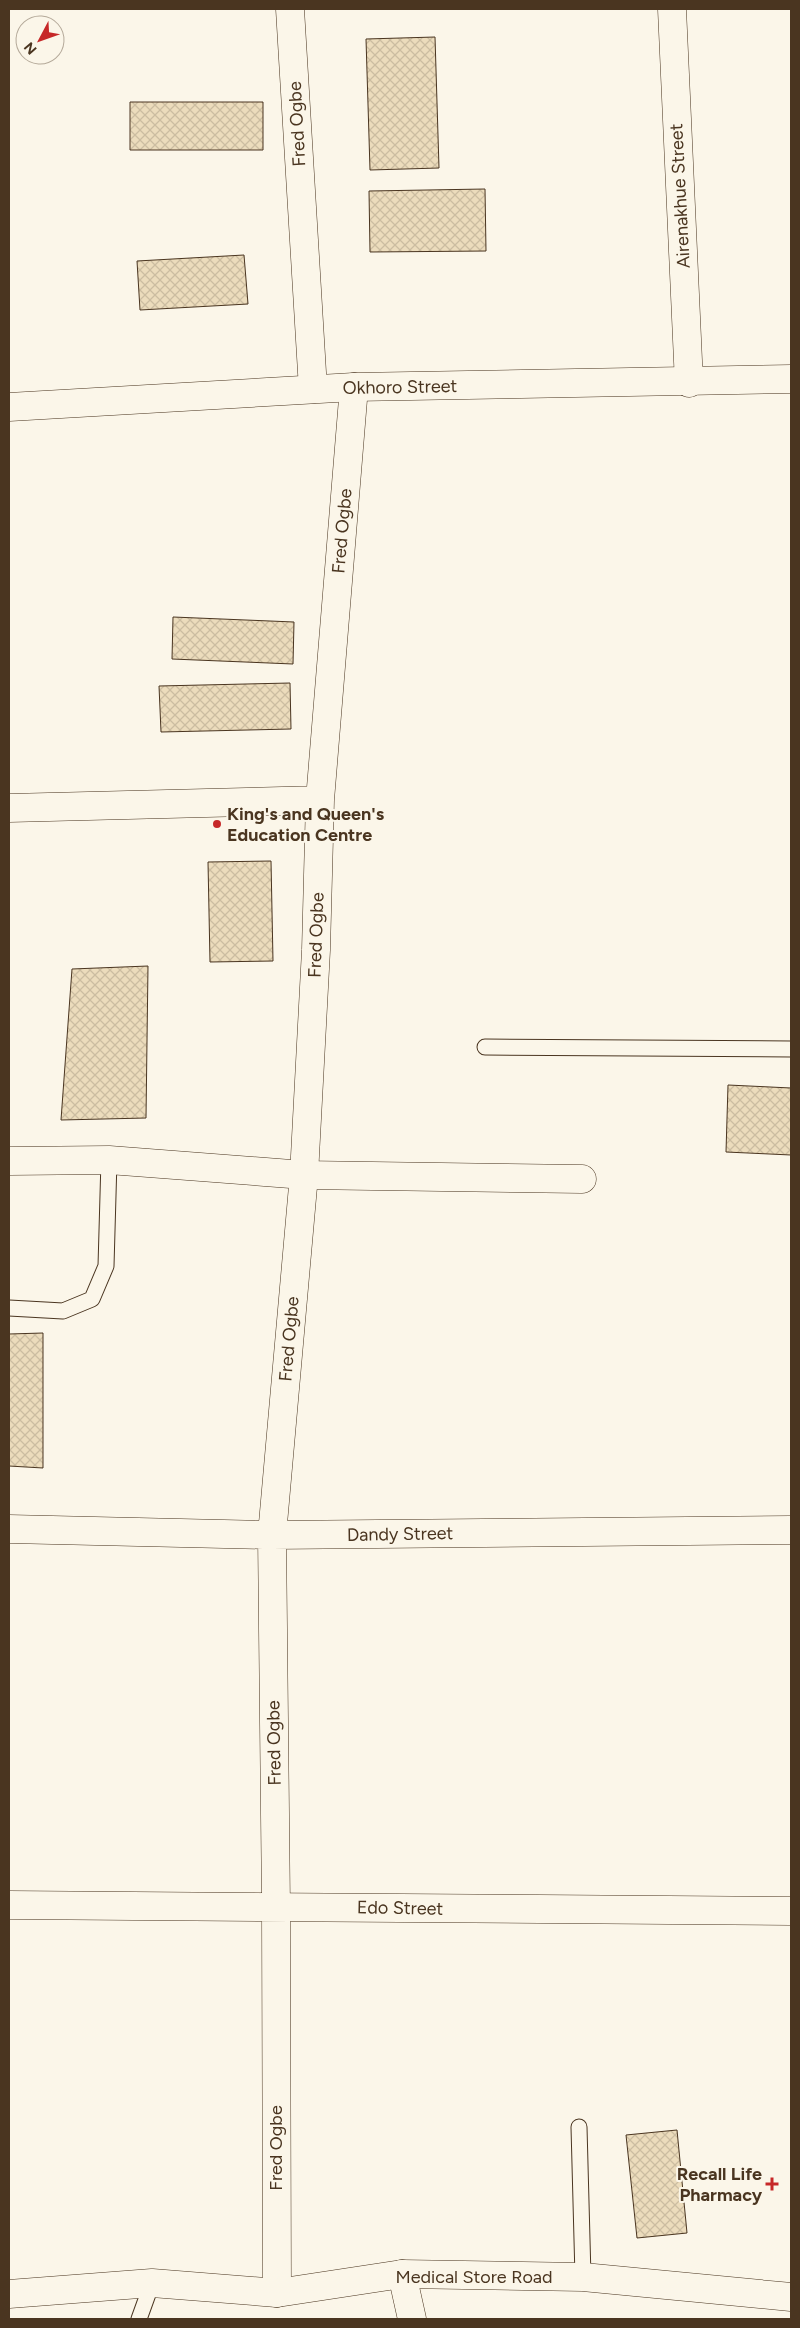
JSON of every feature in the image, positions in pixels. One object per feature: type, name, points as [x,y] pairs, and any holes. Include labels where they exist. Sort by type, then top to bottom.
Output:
[{"type":"street","name":"Fred Ogbe","points":[[290,9],[312,389]]},
{"type":"street","name":"Airenakhue Street","points":[[672,9],[689,383]]},
{"type":"street","name":"Okhoro Street","points":[[9,407],[354,387],[689,383],[791,379]]},
{"type":"street","name":"Fred Ogbe","points":[[277,2293],[276,1907],[272,1535],[304,1175],[316,950],[320,800],[354,387]]},
{"type":"street","points":[[9,808],[320,800]]},
{"type":"street","points":[[9,1161],[109,1160],[304,1175],[582,1180]]},
{"type":"street","name":"Dandy Street","points":[[9,1529],[272,1535],[791,1530]]},
{"type":"street","name":"Edo Street","points":[[9,1905],[791,1911]]},
{"type":"street","points":[[402,2274],[412,2319]]},
{"type":"street","name":"Medical Store Road","points":[[9,2294],[152,2282],[277,2293],[402,2274],[583,2277],[789,2301]]},
{"type":"lane","points":[[485,1047],[791,1048]]},
{"type":"lane","points":[[9,1308],[63,1311],[92,1300],[106,1266],[109,1160]]},
{"type":"lane","points":[[579,2126],[583,2277]]},
{"type":"lane","points":[[139,2319],[152,2282]]},
{"type":"building","points":[[435,37],[439,168],[370,170],[366,39]]},
{"type":"building","points":[[130,102],[263,102],[263,150],[130,150]]},
{"type":"building","points":[[485,189],[486,251],[370,252],[369,191]]},
{"type":"building","points":[[244,255],[248,304],[140,310],[137,261]]},
{"type":"building","points":[[173,617],[294,622],[293,664],[172,659]]},
{"type":"building","points":[[290,683],[291,729],[161,732],[159,686]]},
{"type":"building","points":[[271,861],[273,961],[210,962],[208,862]]},
{"type":"building","points":[[148,966],[146,1118],[61,1120],[72,969]]},
{"type":"building","points":[[728,1085],[791,1088],[791,1155],[726,1152]]},
{"type":"building","points":[[43,1333],[43,1468],[9,1466],[9,1334]]},
{"type":"building","points":[[677,2130],[687,2233],[637,2238],[626,2135]]},
{"type":"place","name":"King's and Queen's Education Centre","points":[[217,824]]},
{"type":"place","name":"Recall Life Pharmacy","points":[[772,2184]]}]
